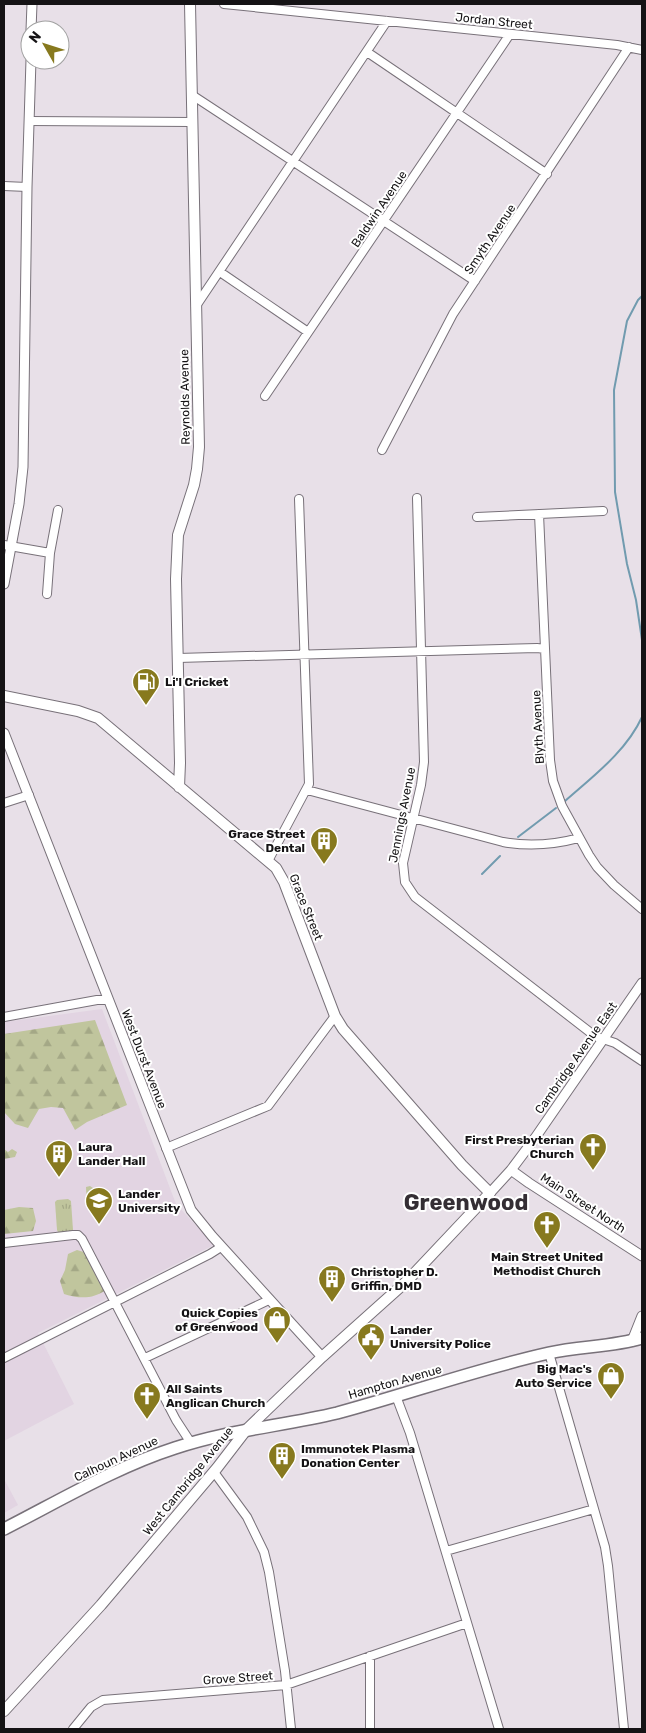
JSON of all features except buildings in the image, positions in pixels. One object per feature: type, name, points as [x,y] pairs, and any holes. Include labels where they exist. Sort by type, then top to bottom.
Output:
[{"type":"main road","name":"Reynolds Avenue","points":[[179,787],[176,579],[178,535],[194,485],[198,457],[190,4]]},
{"type":"main road","name":"Grace Street","points":[[4,696],[78,710],[92,715],[104,723],[276,868],[284,882],[335,1016],[350,1037],[456,1158],[490,1193]]},
{"type":"main road","name":"West Cambridge Avenue","points":[[4,1711],[101,1605],[214,1472],[247,1429],[322,1357],[413,1275],[490,1193]]},
{"type":"main road","name":"Hampton Avenue","points":[[247,1429],[301,1421],[549,1353],[581,1347],[639,1341]]},
{"type":"main road","name":"Calhoun Avenue","points":[[4,1529],[124,1468],[191,1443],[247,1429]]},
{"type":"street","points":[[31,20],[32,4]]},
{"type":"street","name":"Jordan Street","points":[[224,4],[629,47],[642,50]]},
{"type":"street","points":[[195,308],[387,21]]},
{"type":"street","name":"Baldwin Avenue","points":[[265,396],[510,34]]},
{"type":"street","name":"Smyth Avenue","points":[[382,450],[445,327],[629,47]]},
{"type":"street","points":[[367,52],[547,174]]},
{"type":"street","points":[[4,584],[8,545],[19,504],[24,458],[27,187],[31,70]]},
{"type":"street","points":[[192,95],[475,281]]},
{"type":"street","points":[[29,121],[192,122]]},
{"type":"street","points":[[4,186],[27,187]]},
{"type":"street","points":[[220,272],[308,332]]},
{"type":"street","name":"Jennings Avenue","points":[[417,498],[424,762],[421,785],[403,866],[405,882],[413,894],[591,1033],[615,1043],[642,1062]]},
{"type":"street","points":[[268,861],[309,784],[299,499]]},
{"type":"street","points":[[47,594],[50,553],[58,510]]},
{"type":"street","points":[[477,517],[604,511]]},
{"type":"street","name":"Blyth Avenue","points":[[539,514],[551,771],[562,806],[579,838],[605,877],[642,909]]},
{"type":"street","points":[[8,545],[50,553]]},
{"type":"street","points":[[178,658],[545,649]]},
{"type":"street","name":"West Durst Avenue","points":[[4,733],[191,1210],[221,1247],[322,1357]]},
{"type":"street","points":[[307,790],[520,845],[550,845],[579,838]]},
{"type":"street","points":[[4,803],[29,795]]},
{"type":"street","name":"Cambridge Avenue East","points":[[490,1193],[512,1170],[642,983]]},
{"type":"street","points":[[4,1017],[97,1000],[108,1000]]},
{"type":"street","points":[[166,1148],[268,1106],[335,1016]]},
{"type":"street","name":"Main Street North","points":[[512,1170],[530,1184],[642,1256]]},
{"type":"street","points":[[4,1243],[78,1235],[86,1243],[176,1420],[191,1443]]},
{"type":"street","points":[[4,1358],[221,1247]]},
{"type":"street","points":[[145,1358],[269,1300]]},
{"type":"street","points":[[639,1341],[642,1316]]},
{"type":"street","points":[[549,1353],[594,1509],[608,1566],[624,1729]]},
{"type":"street","points":[[396,1396],[410,1433],[498,1729]]},
{"type":"street","points":[[214,1472],[247,1517],[264,1552],[269,1572],[291,1729]]},
{"type":"street","points":[[446,1551],[594,1509]]},
{"type":"street","name":"Grove Street","points":[[73,1729],[97,1702],[107,1699],[286,1685],[467,1622]]},
{"type":"street","points":[[370,1656],[370,1729]]},
{"type":"shaded area","name":"Lander University","points":[[102,1009],[176,1204],[214,1245],[38,1333],[74,1404],[4,1441],[4,1022]]},
{"type":"shaded area","points":[[4,1479],[18,1505],[4,1513]]},
{"type":"green space","points":[[95,1020],[127,1105],[87,1122],[75,1130],[63,1108],[39,1109],[28,1128],[15,1124],[4,1112],[4,1034]]},
{"type":"green space","points":[[4,1149],[8,1152],[12,1149],[17,1152],[15,1157],[4,1159]]},
{"type":"green space","points":[[90,1186],[93,1188],[97,1201],[87,1207],[86,1187]]},
{"type":"green space","points":[[68,1199],[71,1201],[73,1232],[59,1234],[55,1202]]},
{"type":"green space","points":[[19,1207],[33,1208],[36,1221],[33,1231],[4,1234],[4,1210]]},
{"type":"green space","points":[[77,1250],[87,1253],[106,1290],[86,1297],[64,1294],[60,1281],[65,1270],[68,1254]]},
{"type":"waterway","points":[[642,296],[627,321],[614,390],[615,492],[642,640]]},
{"type":"waterway","points":[[564,802],[618,753],[642,717]]},
{"type":"waterway","points":[[518,837],[556,808]]},
{"type":"waterway","points":[[482,874],[500,856]]},
{"type":"place","name":"Li'l Cricket","points":[[146,706]]},
{"type":"place","name":"Grace Street Dental","points":[[324,865]]},
{"type":"place","name":"First Presbyterian Church","points":[[593,1171]]},
{"type":"place","name":"Laura Lander Hall","points":[[59,1178]]},
{"type":"place","name":"Lander University","points":[[99,1225]]},
{"type":"place","name":"Main Street United Methodist Church","points":[[547,1249]]},
{"type":"place","name":"Christopher D. Griffin, DMD","points":[[332,1303]]},
{"type":"place","name":"Quick Copies of Greenwood","points":[[277,1344]]},
{"type":"place","name":"Lander University Police","points":[[371,1361]]},
{"type":"place","name":"Big Mac's Auto Service","points":[[611,1400]]},
{"type":"place","name":"All Saints Anglican Church","points":[[147,1420]]},
{"type":"place","name":"Immunotek Plasma Donation Center","points":[[282,1480]]},
{"type":"district","name":"Greenwood","points":[[466,1202]]}]
